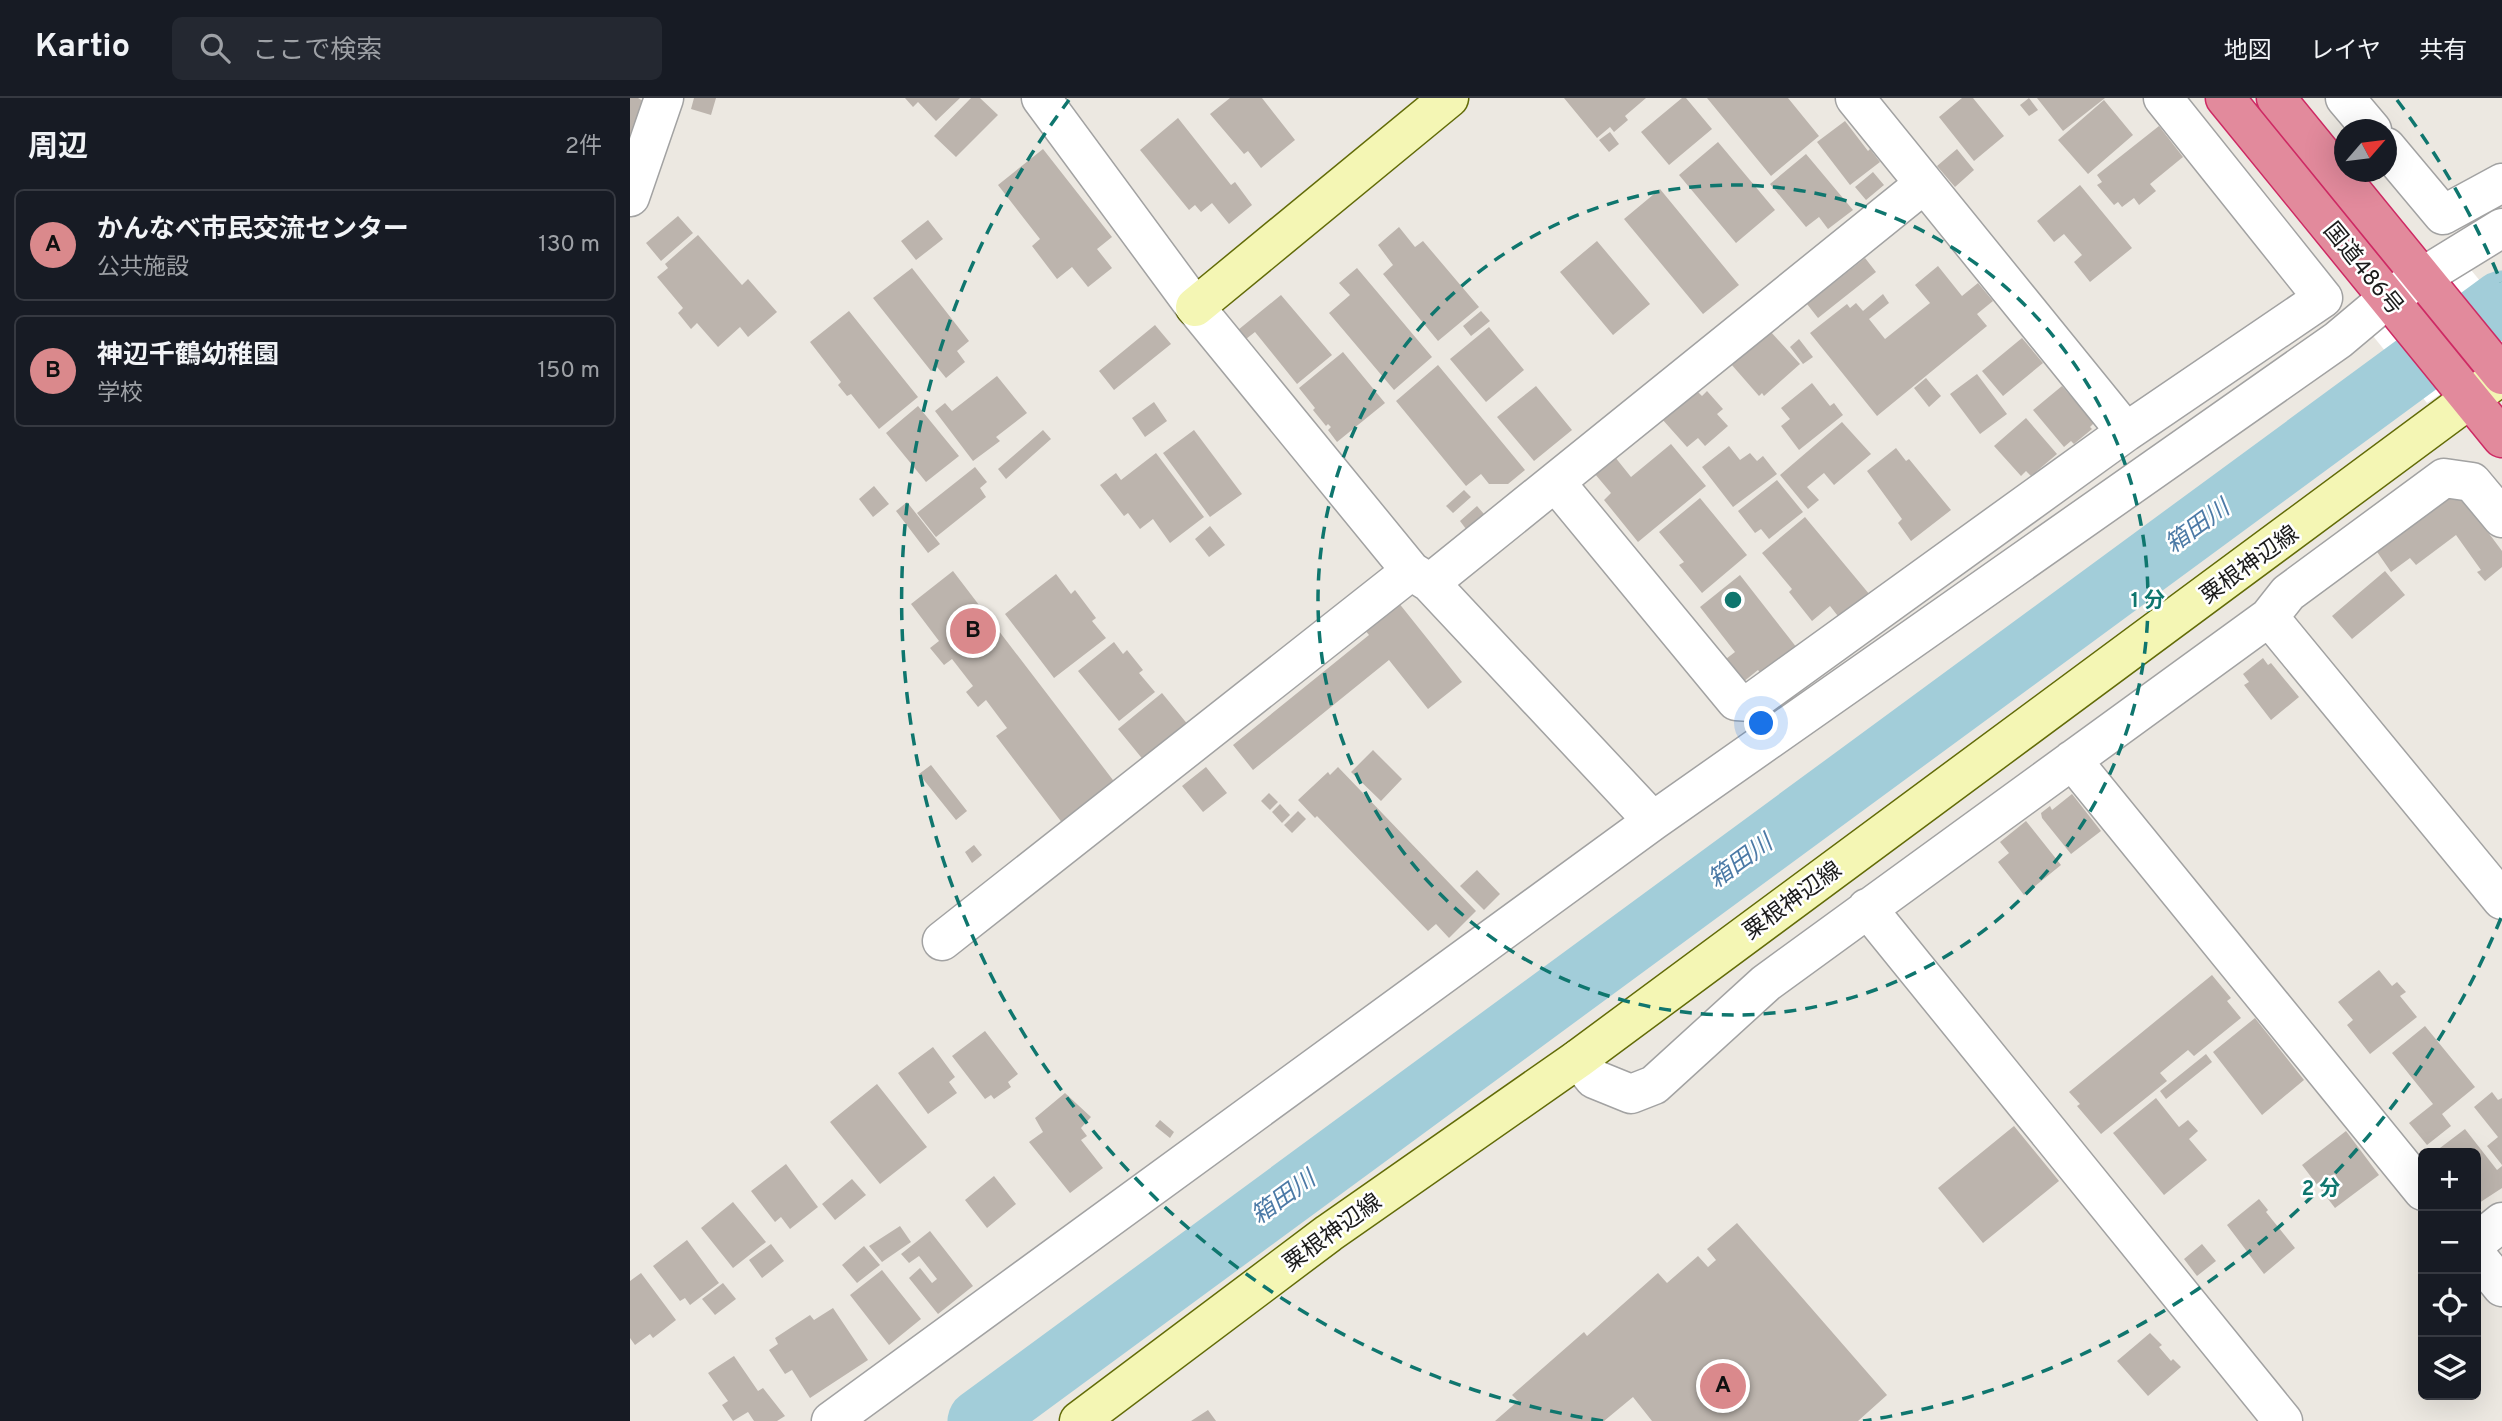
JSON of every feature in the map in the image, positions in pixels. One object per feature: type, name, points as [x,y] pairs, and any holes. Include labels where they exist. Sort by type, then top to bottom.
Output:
[{"type":"highway","name":"国道486号","points":[[2225,98],[2502,438]]},
{"type":"highway","name":"国道486号","points":[[2276,98],[2499,371]]},
{"type":"main road","points":[[1195,307],[1449,98]]},
{"type":"main road","name":"粟根神辺線","points":[[1079,1421],[1329,1233],[1578,1059],[2464,392],[2499,371]]},
{"type":"street","points":[[630,197],[664,98]]},
{"type":"street","points":[[1041,98],[1195,307],[1420,577],[1653,821]]},
{"type":"street","points":[[1855,98],[2126,432]]},
{"type":"street","points":[[1556,483],[1736,701],[1752,702],[2126,432],[2323,298],[2163,98]]},
{"type":"street","points":[[2345,98],[2363,119]]},
{"type":"street","points":[[2397,160],[2443,215],[2502,183]]},
{"type":"street","points":[[942,942],[1420,577],[1556,483],[1924,184]]},
{"type":"street","points":[[831,1421],[1653,821],[2391,302],[2502,228]]},
{"type":"street","points":[[1578,1059],[1594,1079],[1631,1094],[1654,1085],[1766,984],[2269,617],[2288,593],[2444,478],[2472,482],[2502,518]]},
{"type":"street","points":[[2269,617],[2502,900]]},
{"type":"street","points":[[2072,760],[2418,1185]]},
{"type":"street","points":[[1867,908],[2283,1421]]},
{"type":"street","points":[[2481,1239],[2502,1222]]},
{"type":"street","points":[[2481,1261],[2502,1287]]},
{"type":"pier","points":[[2463,260],[2502,308],[2502,353],[2427,403],[2365,326]]},
{"type":"building","points":[[630,98],[638,98],[653,107],[630,146]]},
{"type":"building","points":[[694,98],[716,98],[711,115],[691,109]]},
{"type":"building","points":[[905,98],[960,98],[936,121],[918,102],[913,107]]},
{"type":"building","points":[[971,98],[980,98],[998,115],[956,157],[934,136]]},
{"type":"building","points":[[1230,98],[1262,98],[1295,140],[1261,168],[1248,151],[1244,154],[1210,114]]},
{"type":"building","points":[[1564,98],[1646,98],[1625,116],[1628,120],[1614,132],[1610,127],[1597,138]]},
{"type":"building","points":[[1682,98],[1686,98],[1712,129],[1669,165],[1641,132]]},
{"type":"building","points":[[1707,98],[1788,98],[1819,136],[1771,176]]},
{"type":"building","points":[[1962,98],[1973,98],[2004,136],[1974,161],[1939,117]]},
{"type":"building","points":[[2029,98],[2038,110],[2029,116],[2020,105]]},
{"type":"building","points":[[2037,98],[2105,98],[2063,131]]},
{"type":"building","points":[[2104,100],[2133,135],[2088,174],[2058,140]]},
{"type":"building","points":[[1178,118],[1231,185],[1235,182],[1252,205],[1229,224],[1212,203],[1201,212],[1195,205],[1189,210],[1140,150]]},
{"type":"building","points":[[1845,121],[1880,162],[1850,185],[1817,142]]},
{"type":"building","points":[[2159,126],[2183,157],[2150,184],[2156,191],[2139,205],[2134,198],[2122,207],[2118,202],[2114,205],[2097,185],[2102,182],[2097,175]]},
{"type":"building","points":[[1610,132],[1619,144],[1609,152],[1599,140]]},
{"type":"building","points":[[1718,142],[1775,210],[1736,243],[1679,175]]},
{"type":"building","points":[[1043,149],[1112,237],[1097,249],[1112,268],[1088,287],[1072,267],[1057,279],[1032,246],[1040,239],[998,185]]},
{"type":"building","points":[[1957,149],[1974,170],[1955,187],[1937,166]]},
{"type":"building","points":[[1806,154],[1853,210],[1828,229],[1819,217],[1806,227],[1770,184]]},
{"type":"building","points":[[1873,172],[1884,185],[1866,200],[1855,187]]},
{"type":"building","points":[[2080,185],[2132,248],[2090,282],[2074,262],[2082,255],[2064,234],[2054,242],[2037,221]]},
{"type":"building","points":[[1660,189],[1739,285],[1703,314],[1624,219]]},
{"type":"building","points":[[678,216],[693,233],[661,261],[646,243]]},
{"type":"building","points":[[928,220],[943,239],[916,260],[901,241]]},
{"type":"building","points":[[1399,227],[1415,247],[1423,241],[1479,307],[1438,341],[1383,274],[1393,265],[1378,245]]},
{"type":"building","points":[[698,235],[742,285],[748,279],[777,312],[748,337],[740,327],[718,347],[697,323],[691,329],[678,313],[683,308],[657,277],[668,268],[665,264]]},
{"type":"building","points":[[1597,241],[1650,304],[1613,335],[1560,272]]},
{"type":"building","points":[[1865,258],[1876,272],[1818,318],[1807,304]]},
{"type":"building","points":[[1938,266],[1962,296],[1978,283],[1993,301],[1977,314],[1987,326],[1877,416],[1810,333],[1847,304],[1850,308],[1856,303],[1863,311],[1883,294],[1889,303],[1869,319],[1885,339],[1930,303],[1915,285]]},
{"type":"building","points":[[912,268],[969,341],[957,351],[965,362],[946,378],[937,367],[931,371],[873,298]]},
{"type":"building","points":[[1357,268],[1432,357],[1394,390],[1329,313],[1350,295],[1339,283]]},
{"type":"building","points":[[1281,295],[1332,355],[1297,384],[1255,332],[1246,339],[1238,330]]},
{"type":"building","points":[[849,311],[918,397],[879,429],[851,394],[847,396],[838,385],[841,382],[810,342]]},
{"type":"building","points":[[1481,311],[1490,321],[1471,336],[1463,326]]},
{"type":"building","points":[[1155,325],[1171,344],[1114,390],[1099,371]]},
{"type":"building","points":[[1489,327],[1524,370],[1486,402],[1450,359]]},
{"type":"building","points":[[1770,331],[1800,364],[1764,396],[1762,393],[1759,396],[1731,364]]},
{"type":"building","points":[[2022,338],[2043,363],[2003,396],[1982,371]]},
{"type":"building","points":[[1799,339],[1813,357],[1803,364],[1790,347]]},
{"type":"building","points":[[1343,352],[1385,403],[1337,442],[1328,430],[1331,427],[1328,424],[1326,426],[1299,388]]},
{"type":"building","points":[[1438,365],[1525,470],[1508,484],[1489,484],[1481,474],[1466,486],[1396,401]]},
{"type":"building","points":[[1977,374],[2007,414],[1980,434],[1950,394]]},
{"type":"building","points":[[997,376],[1027,413],[996,437],[1000,441],[973,461],[935,411],[945,403],[952,411]]},
{"type":"building","points":[[1926,378],[1941,396],[1929,407],[1914,388]]},
{"type":"building","points":[[1812,383],[1830,406],[1834,403],[1843,415],[1799,450],[1781,426],[1790,419],[1781,408]]},
{"type":"building","points":[[1536,386],[1572,430],[1534,461],[1497,417]]},
{"type":"building","points":[[2062,386],[2094,423],[2090,427],[2092,429],[2074,444],[2071,441],[2064,447],[2033,410]]},
{"type":"building","points":[[1696,390],[1702,396],[1707,391],[1723,409],[1717,414],[1728,426],[1705,446],[1698,438],[1687,447],[1662,419]]},
{"type":"building","points":[[1154,402],[1167,421],[1145,437],[1132,418]]},
{"type":"building","points":[[918,406],[959,456],[926,482],[886,433]]},
{"type":"building","points":[[2026,418],[2057,454],[2031,476],[2026,471],[2021,476],[1994,446]]},
{"type":"building","points":[[1842,422],[1871,454],[1834,485],[1824,473],[1807,487],[1819,500],[1808,509],[1780,475]]},
{"type":"building","points":[[1043,430],[1051,439],[1006,479],[998,469]]},
{"type":"building","points":[[1194,430],[1242,494],[1210,517],[1163,453]]},
{"type":"building","points":[[1671,444],[1706,486],[1638,542],[1604,500],[1611,493],[1595,474],[1615,457],[1631,477]]},
{"type":"building","points":[[1729,446],[1740,460],[1750,453],[1757,461],[1763,456],[1777,474],[1733,507],[1702,467]]},
{"type":"building","points":[[1896,448],[1906,461],[1909,459],[1951,510],[1911,541],[1898,523],[1902,519],[1867,471]]},
{"type":"building","points":[[1156,453],[1204,517],[1170,543],[1153,519],[1140,529],[1128,513],[1124,516],[1100,485],[1116,473],[1121,480]]},
{"type":"building","points":[[975,467],[987,482],[980,488],[986,497],[936,537],[917,513]]},
{"type":"building","points":[[1777,480],[1803,512],[1769,539],[1761,529],[1755,533],[1738,511]]},
{"type":"building","points":[[874,486],[889,504],[873,517],[859,499]]},
{"type":"building","points":[[1464,490],[1471,497],[1453,513],[1446,506]]},
{"type":"building","points":[[2441,496],[2462,497],[2502,551],[2502,567],[2485,581],[2477,572],[2481,570],[2456,535],[2416,565],[2410,558],[2391,572],[2373,546]]},
{"type":"building","points":[[1700,498],[1747,555],[1702,593],[1679,565],[1684,562],[1659,532]]},
{"type":"building","points":[[907,502],[940,544],[928,553],[896,511]]},
{"type":"building","points":[[1477,506],[1484,514],[1466,529],[1460,521]]},
{"type":"building","points":[[1805,517],[1870,595],[1841,620],[1830,606],[1812,621],[1789,592],[1792,589],[1762,553]]},
{"type":"building","points":[[1210,526],[1225,545],[1209,557],[1195,539]]},
{"type":"building","points":[[953,571],[1116,784],[1063,824],[996,736],[1007,728],[986,700],[978,707],[966,692],[973,686],[952,659],[944,665],[930,648],[939,641],[911,604]]},
{"type":"building","points":[[2385,571],[2405,595],[2352,639],[2332,616]]},
{"type":"building","points":[[1056,574],[1071,594],[1075,590],[1096,618],[1092,621],[1106,638],[1054,678],[1005,614]]},
{"type":"building","points":[[1740,575],[1797,648],[1762,675],[1758,670],[1743,682],[1722,662],[1735,652],[1700,607]]},
{"type":"building","points":[[1398,602],[1462,682],[1428,709],[1389,660],[1253,770],[1233,745],[1369,635],[1364,629]]},
{"type":"building","points":[[1114,642],[1123,654],[1127,650],[1143,670],[1139,673],[1155,692],[1119,721],[1078,671]]},
{"type":"building","points":[[2263,658],[2268,665],[2271,663],[2299,697],[2271,720],[2244,685],[2249,682],[2243,674]]},
{"type":"building","points":[[1162,693],[1189,726],[1145,762],[1118,729]]},
{"type":"building","points":[[1373,750],[1402,779],[1381,801],[1351,772]]},
{"type":"building","points":[[931,765],[967,811],[956,820],[919,774]]},
{"type":"building","points":[[1206,767],[1227,793],[1203,812],[1182,786]]},
{"type":"building","points":[[1338,767],[1476,911],[1449,938],[1436,924],[1428,931],[1317,816],[1315,818],[1298,800],[1328,772],[1330,775]]},
{"type":"building","points":[[1269,793],[1278,802],[1270,810],[1261,801]]},
{"type":"building","points":[[2072,794],[2101,831],[2071,854],[2042,818],[2041,813],[2050,806],[2052,810]]},
{"type":"building","points":[[1280,804],[1290,815],[1282,823],[1272,812]]},
{"type":"building","points":[[1298,811],[1306,819],[1292,833],[1284,825]]},
{"type":"building","points":[[2026,821],[2061,865],[2024,895],[1998,862],[2009,853],[2000,842]]},
{"type":"building","points":[[974,845],[982,855],[972,863],[965,852]]},
{"type":"building","points":[[1477,870],[1500,894],[1484,910],[1460,886]]},
{"type":"building","points":[[2379,970],[2392,986],[2397,982],[2406,992],[2400,996],[2417,1017],[2370,1054],[2347,1025],[2353,1020],[2338,1002]]},
{"type":"building","points":[[2212,975],[2231,998],[2227,1001],[2241,1018],[2194,1056],[2188,1050],[2160,1073],[2167,1081],[2101,1134],[2077,1106],[2080,1104],[2069,1092]]},
{"type":"building","points":[[2255,1018],[2304,1080],[2262,1115],[2213,1052]]},
{"type":"building","points":[[2425,1026],[2475,1087],[2442,1114],[2451,1126],[2427,1145],[2409,1123],[2433,1104],[2392,1053]]},
{"type":"building","points":[[985,1031],[1018,1074],[1008,1082],[1011,1087],[994,1099],[991,1095],[985,1099],[952,1056]]},
{"type":"building","points":[[933,1047],[955,1077],[949,1082],[957,1093],[928,1114],[898,1073]]},
{"type":"building","points":[[2206,1054],[2212,1062],[2166,1099],[2160,1091]]},
{"type":"building","points":[[877,1084],[927,1147],[880,1184],[830,1122]]},
{"type":"building","points":[[2492,1092],[2498,1100],[2502,1098],[2502,1165],[2487,1146],[2498,1137],[2474,1107]]},
{"type":"building","points":[[1065,1093],[1091,1117],[1081,1128],[1087,1136],[1081,1140],[1103,1168],[1070,1193],[1029,1142],[1043,1132],[1035,1118]]},
{"type":"building","points":[[2156,1098],[2179,1127],[2188,1120],[2198,1131],[2189,1139],[2207,1160],[2164,1195],[2113,1133]]},
{"type":"building","points":[[1160,1120],[1174,1132],[1170,1138],[1155,1126]]},
{"type":"building","points":[[2014,1126],[2059,1181],[1983,1243],[1938,1188]]},
{"type":"building","points":[[2465,1129],[2480,1148],[2440,1148]]},
{"type":"building","points":[[2346,1131],[2379,1175],[2335,1208],[2302,1165]]},
{"type":"building","points":[[2481,1150],[2497,1170],[2502,1166],[2502,1188],[2481,1202]]},
{"type":"building","points":[[786,1164],[818,1207],[790,1229],[781,1217],[775,1222],[751,1191]]},
{"type":"building","points":[[994,1176],[1016,1204],[987,1228],[965,1200]]},
{"type":"building","points":[[852,1179],[866,1195],[835,1220],[822,1204]]},
{"type":"building","points":[[2259,1199],[2295,1248],[2264,1274],[2227,1225]]},
{"type":"building","points":[[733,1202],[766,1242],[733,1268],[701,1228]]},
{"type":"building","points":[[1737,1223],[1887,1395],[1858,1421],[1652,1421],[1633,1397],[1604,1421],[1495,1421],[1518,1401],[1512,1395],[1584,1332],[1587,1336],[1658,1273],[1667,1283],[1698,1256],[1708,1267],[1716,1260],[1707,1249]]},
{"type":"building","points":[[900,1226],[911,1242],[882,1262],[869,1246]]},
{"type":"building","points":[[930,1231],[973,1286],[938,1314],[909,1278],[920,1268],[932,1283],[937,1279],[919,1256],[909,1263],[901,1254]]},
{"type":"building","points":[[687,1240],[719,1283],[690,1305],[685,1298],[680,1301],[653,1266]]},
{"type":"building","points":[[771,1244],[784,1261],[762,1278],[749,1260]]},
{"type":"building","points":[[2202,1244],[2216,1261],[2197,1276],[2184,1259]]},
{"type":"building","points":[[864,1246],[880,1265],[857,1283],[842,1265]]},
{"type":"building","points":[[882,1270],[921,1319],[889,1345],[850,1295]]},
{"type":"building","points":[[641,1273],[676,1320],[653,1338],[650,1334],[635,1345],[630,1338],[630,1281]]},
{"type":"building","points":[[723,1283],[736,1299],[715,1315],[702,1299]]},
{"type":"building","points":[[833,1308],[868,1360],[810,1398],[792,1370],[785,1374],[769,1350],[778,1344],[775,1338],[810,1315],[814,1320]]},
{"type":"building","points":[[2150,1333],[2162,1345],[2159,1347],[2171,1361],[2173,1359],[2181,1367],[2148,1396],[2117,1361]]},
{"type":"building","points":[[734,1356],[758,1391],[763,1388],[785,1416],[777,1421],[754,1421],[748,1412],[733,1421],[722,1405],[728,1401],[708,1373]]},
{"type":"building","points":[[1208,1410],[1216,1421],[1191,1421]]},
{"type":"waterway","name":"箱田川","points":[[979,1421],[2502,302]]},
{"type":"place","name":"神辺千鶴幼稚園","points":[[973,631]]},
{"type":"place","name":"かんなべ市民交流センター","points":[[1723,1386]]}]
